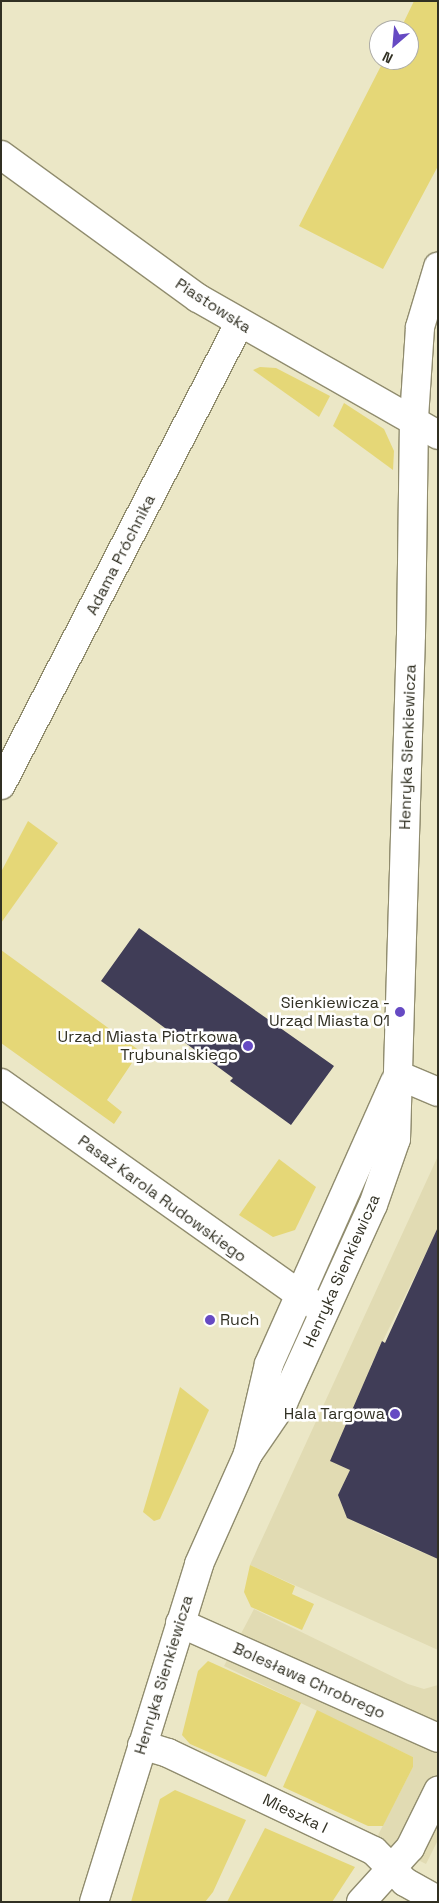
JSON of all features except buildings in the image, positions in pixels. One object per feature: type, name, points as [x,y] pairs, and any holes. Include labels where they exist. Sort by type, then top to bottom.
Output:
[{"type":"street","name":"Piastowska","points":[[1,155],[238,324],[414,418],[438,435]]},
{"type":"street","points":[[414,418],[420,327],[438,267]]},
{"type":"street","name":"Adama Próchnika","points":[[1,785],[238,324]]},
{"type":"street","name":"Henryka Sienkiewicza","points":[[94,1902],[199,1564],[248,1454],[283,1403],[392,1157],[398,1122],[414,418]]},
{"type":"street","points":[[398,1075],[438,1092]]},
{"type":"street","name":"Henryka Sienkiewicza","points":[[248,1454],[269,1364],[398,1075]]},
{"type":"street","name":"Pasaż Karola Rudowskiego","points":[[1,1083],[298,1296],[325,1311]]},
{"type":"street","name":"Bolesława Chrobrego","points":[[180,1623],[438,1738]]},
{"type":"street","name":"Mieszka I","points":[[142,1745],[168,1753],[374,1851],[389,1868],[412,1888],[438,1900]]},
{"type":"street","points":[[361,1902],[389,1868],[410,1848],[438,1791]]},
{"type":"shaded area","points":[[414,1],[438,1],[438,166],[383,269],[299,226],[379,70],[419,70],[419,20],[405,20]]},
{"type":"shaded area","points":[[260,367],[276,368],[330,396],[319,417],[253,370]]},
{"type":"shaded area","points":[[344,403],[384,429],[394,451],[393,470],[333,426]]},
{"type":"shaded area","points":[[28,821],[58,843],[1,923],[1,872]]},
{"type":"shaded area","points":[[1,950],[140,1051],[107,1100],[122,1112],[114,1124],[1,1043]]},
{"type":"shaded area","points":[[438,1156],[438,1253],[428,1249],[371,1365],[350,1470],[340,1491],[345,1513],[375,1532],[421,1552],[438,1551],[438,1650],[250,1565]]},
{"type":"shaded area","points":[[279,1159],[316,1187],[295,1230],[273,1237],[239,1215]]},
{"type":"shaded area","points":[[180,1387],[209,1410],[160,1519],[154,1521],[143,1512]]},
{"type":"shaded area","points":[[250,1565],[295,1586],[292,1594],[314,1604],[302,1630],[251,1607],[244,1592]]},
{"type":"shaded area","points":[[254,1609],[408,1684],[424,1689],[438,1685],[438,1840],[426,1864],[376,1839],[413,1767],[413,1757],[224,1666]]},
{"type":"shaded area","points":[[208,1661],[301,1703],[266,1777],[190,1744],[182,1735],[198,1671]]},
{"type":"shaded area","points":[[317,1710],[413,1757],[413,1767],[383,1826],[368,1826],[283,1787]]},
{"type":"shaded area","points":[[175,1790],[246,1820],[213,1892],[205,1902],[131,1902],[160,1799]]},
{"type":"shaded area","points":[[265,1828],[355,1867],[332,1902],[227,1902]]},
{"type":"place","name":"Sienkiewicza - Urząd Miasta 01","points":[[400,1012]]},
{"type":"place","name":"Urząd Miasta Piotrkowa Trybunalskiego","points":[[248,1046]]},
{"type":"place","name":"Ruch","points":[[210,1320]]},
{"type":"place","name":"Hala Targowa","points":[[395,1414]]}]
